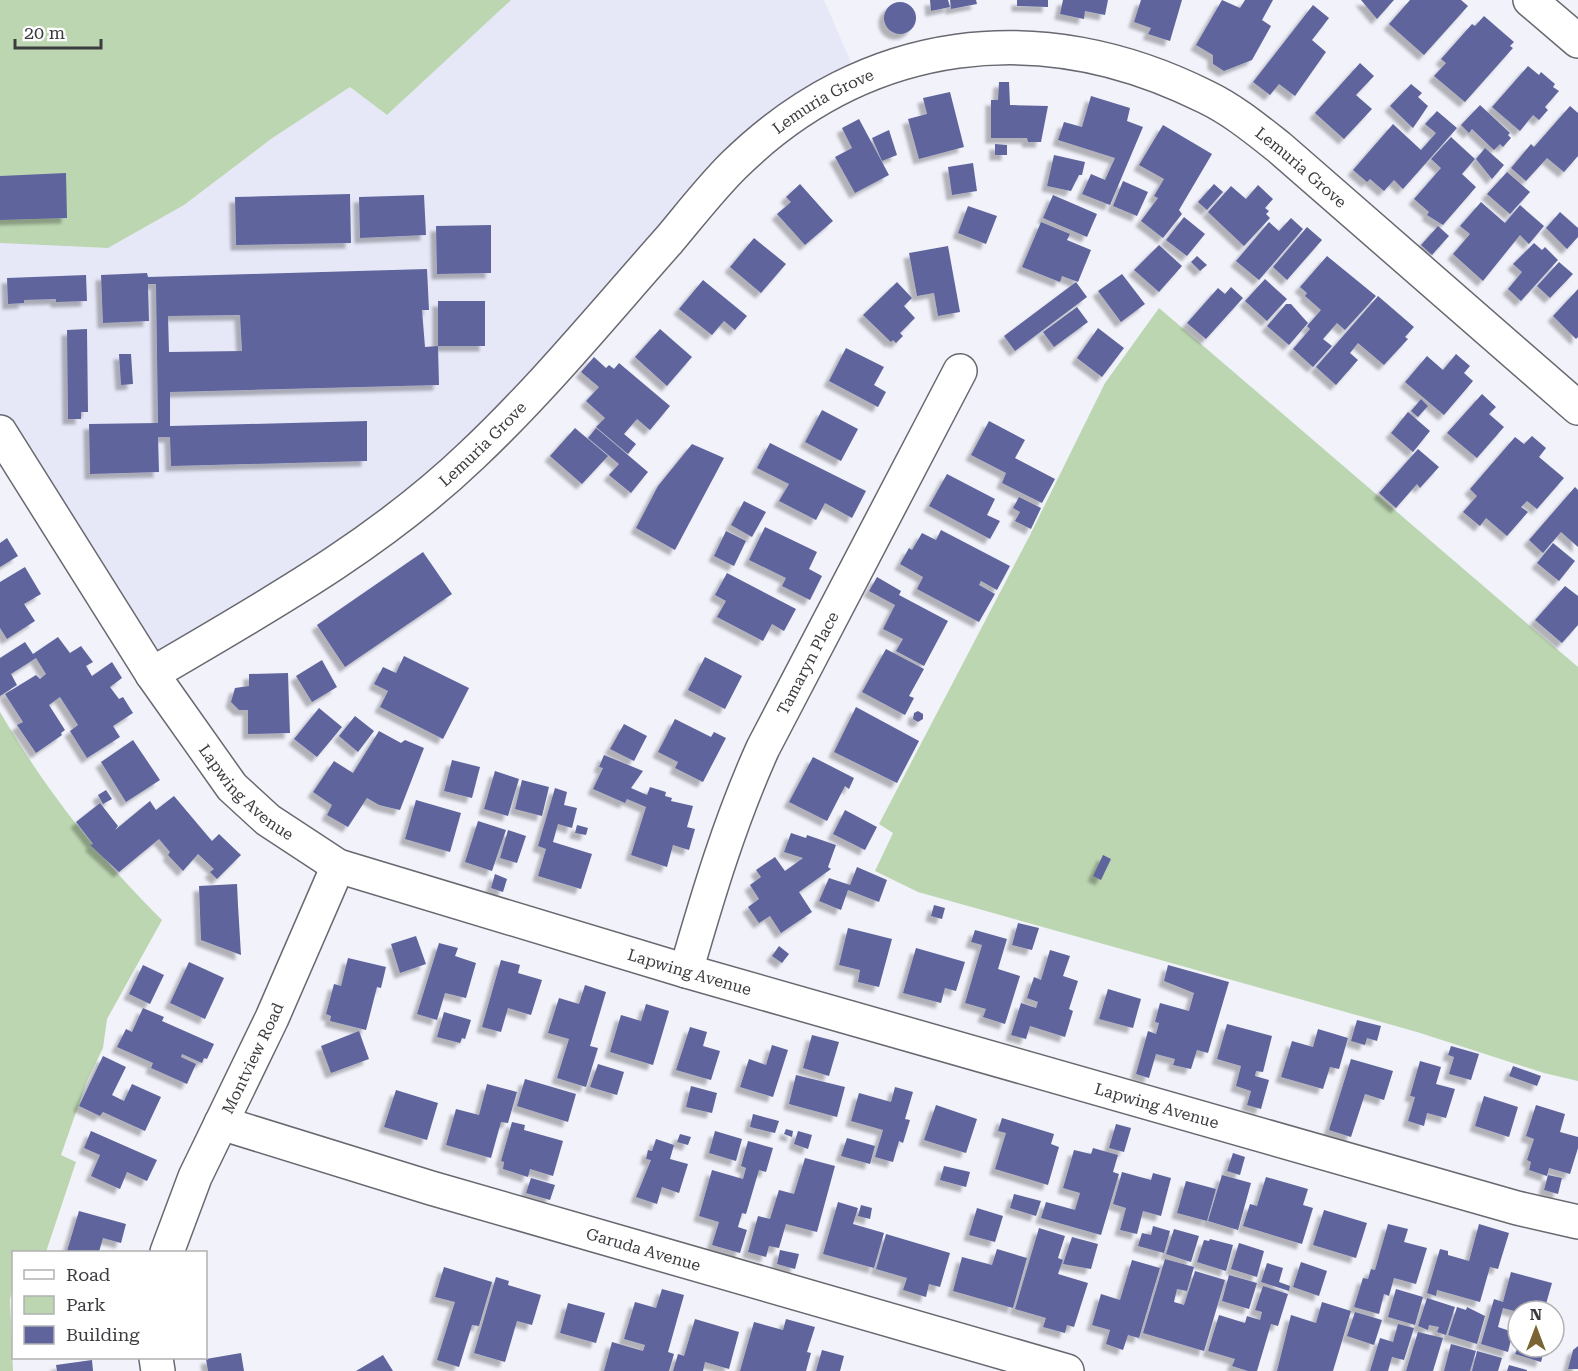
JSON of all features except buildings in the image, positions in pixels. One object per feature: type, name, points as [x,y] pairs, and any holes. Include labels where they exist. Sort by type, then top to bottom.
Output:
[{"type":"street","points":[[1530,0],[1578,41]]},
{"type":"street","name":"Lemuria Grove","points":[[152,674],[317,578],[396,522],[480,448],[549,376],[734,166],[779,128],[828,93],[877,70],[931,54],[984,47],[1034,47],[1091,55],[1150,72],[1207,97],[1241,118],[1280,148],[1578,408]]},
{"type":"street","name":"Tamaryn Place","points":[[686,971],[719,855],[740,798],[763,748],[960,371]]},
{"type":"street","name":"Lapwing Avenue","points":[[0,432],[152,674],[232,787],[268,820],[338,866],[686,971],[1517,1208],[1578,1222]]},
{"type":"street","name":"Montview Road","points":[[167,1251],[195,1177],[272,1018],[338,866]]},
{"type":"street","name":"Garuda Avenue","points":[[221,1124],[431,1188],[1067,1371]]},
{"type":"shaded area","points":[[511,0],[824,0],[859,81],[784,129],[479,455],[152,678],[0,438],[0,243],[108,248],[184,205],[271,139],[350,87],[387,115]]},
{"type":"green space","points":[[0,0],[511,0],[387,115],[350,87],[271,139],[184,205],[108,248],[0,243]]},
{"type":"green space","points":[[1159,308],[1578,667],[1578,1081],[1544,1073],[1417,1032],[918,892],[875,871],[893,833],[879,824],[1029,537],[1105,383]]},
{"type":"green space","points":[[0,712],[36,769],[74,822],[138,896],[162,920],[107,1019],[103,1048],[87,1081],[61,1155],[76,1162],[46,1251],[12,1251],[10,1300],[13,1371],[0,1371]]}]
